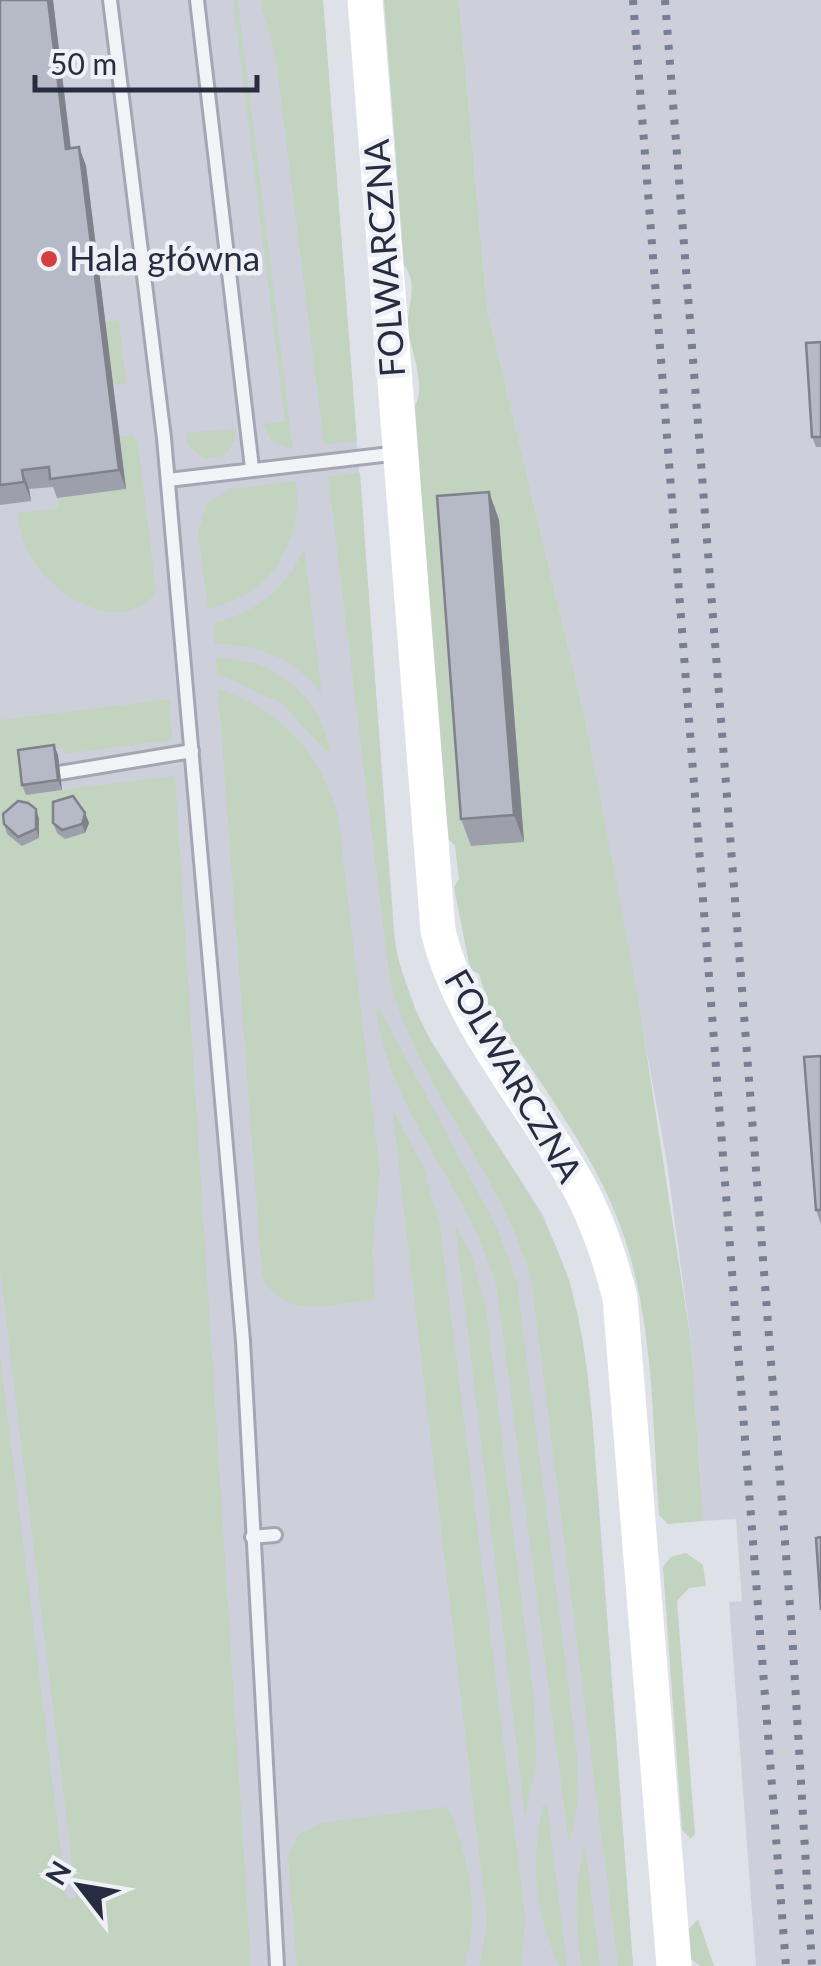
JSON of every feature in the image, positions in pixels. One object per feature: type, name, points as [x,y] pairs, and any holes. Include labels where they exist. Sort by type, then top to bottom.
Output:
[{"type":"street","name":"FOLWARCZNA","points":[[366,0],[426,812],[444,959],[468,1011],[585,1198],[620,1298],[674,1966]]},
{"type":"lane","points":[[110,0],[168,480],[241,1321],[277,1966]]},
{"type":"lane","points":[[197,0],[252,468]]},
{"type":"lane","points":[[168,480],[400,452]]},
{"type":"lane","points":[[59,772],[192,751]]},
{"type":"lane","points":[[252,1537],[275,1535]]},
{"type":"shaded area","points":[[0,0],[323,0],[396,954],[421,1025],[543,1215],[570,1283],[598,1492],[633,1966],[0,1966]]},
{"type":"shaded area","points":[[459,0],[821,0],[821,1966],[756,1966],[729,1602],[742,1601],[736,1519],[703,1521],[691,1342],[666,1157],[586,722],[487,308]]},
{"type":"green space","points":[[233,0],[238,0],[293,449],[272,442],[263,424],[285,421]]},
{"type":"green space","points":[[260,0],[323,0],[357,441],[324,445],[276,59]]},
{"type":"green space","points":[[384,0],[459,0],[487,308],[586,722],[638,998],[691,1342],[703,1521],[668,1524],[659,1515],[645,1328],[630,1255],[606,1191],[575,1135],[487,1002],[479,974],[470,969],[454,887],[459,879],[455,846],[449,840],[444,802],[415,406],[419,377],[408,327],[412,287],[404,265]]},
{"type":"green space","points":[[119,320],[126,383],[113,385],[105,322]]},
{"type":"green space","points":[[236,428],[236,439],[224,456],[204,459],[188,445],[186,433]]},
{"type":"green space","points":[[132,435],[138,442],[156,592],[143,605],[111,612],[77,601],[47,578],[29,553],[17,513],[58,508],[57,498],[125,489],[119,437]]},
{"type":"green space","points":[[360,473],[393,928],[403,976],[444,1064],[549,1232],[568,1278],[582,1339],[594,1442],[633,1966],[618,1966],[531,1279],[501,1203],[420,1058],[390,981],[328,477]]},
{"type":"green space","points":[[296,481],[294,526],[278,563],[249,592],[208,609],[198,532],[207,503],[231,489]]},
{"type":"green space","points":[[304,549],[322,694],[287,662],[261,650],[215,644],[213,623],[243,613],[268,597],[288,576]]},
{"type":"green space","points":[[216,658],[257,664],[290,682],[315,711],[330,749],[326,751],[280,702],[217,674]]},
{"type":"green space","points":[[218,689],[261,708],[294,736],[320,772],[338,815],[380,1172],[372,1252],[375,1299],[326,1306],[296,1305],[271,1290],[262,1276]]},
{"type":"green space","points":[[170,699],[172,740],[64,754],[63,748],[31,752],[26,794],[175,776],[251,1966],[0,1966],[0,1357],[67,1899],[76,1898],[0,1269],[0,720]]},
{"type":"green space","points":[[376,1009],[380,1009],[497,1228],[517,1282],[577,1754],[578,1801],[569,1845],[497,1289],[469,1218],[396,1083]]},
{"type":"green space","points":[[392,1108],[423,1167],[440,1225],[525,1916],[522,1966],[480,1966],[487,1921]]},
{"type":"green space","points":[[455,1224],[472,1256],[486,1309],[535,1710],[536,1763],[525,1816]]},
{"type":"green space","points":[[686,1553],[703,1565],[706,1586],[689,1588],[677,1601],[695,1834],[691,1839],[682,1830],[663,1567],[671,1557]]},
{"type":"green space","points":[[543,1805],[547,1805],[567,1966],[559,1966],[537,1887]]},
{"type":"green space","points":[[448,1807],[470,1886],[472,1927],[464,1966],[297,1966],[288,1858],[298,1835],[320,1823]]},
{"type":"green space","points":[[585,1843],[600,1966],[581,1966],[579,1950],[577,1889]]},
{"type":"green space","points":[[698,1919],[714,1966],[700,1966],[691,1959],[689,1929]]},
{"type":"building","name":"Hala główna","points":[[0,0],[48,0],[66,149],[79,147],[119,470],[50,479],[49,467],[22,470],[24,482],[0,485]]},
{"type":"building","points":[[821,342],[821,437],[812,437],[806,343]]},
{"type":"building","points":[[489,492],[514,815],[461,819],[437,496]]},
{"type":"building","points":[[54,745],[58,780],[22,785],[18,750]]},
{"type":"building","points":[[73,796],[85,813],[82,824],[62,830],[53,823],[53,802]]},
{"type":"building","points":[[18,801],[36,809],[36,829],[18,837],[4,824],[3,814]]},
{"type":"building","points":[[821,1056],[821,1210],[816,1210],[804,1057]]},
{"type":"building","points":[[821,1537],[821,1610],[816,1538]]},
{"type":"railway","points":[[633,0],[786,1966]]},
{"type":"railway","points":[[665,0],[792,1632],[812,1966]]},
{"type":"place","name":"Hala główna","points":[[49,259]]}]
